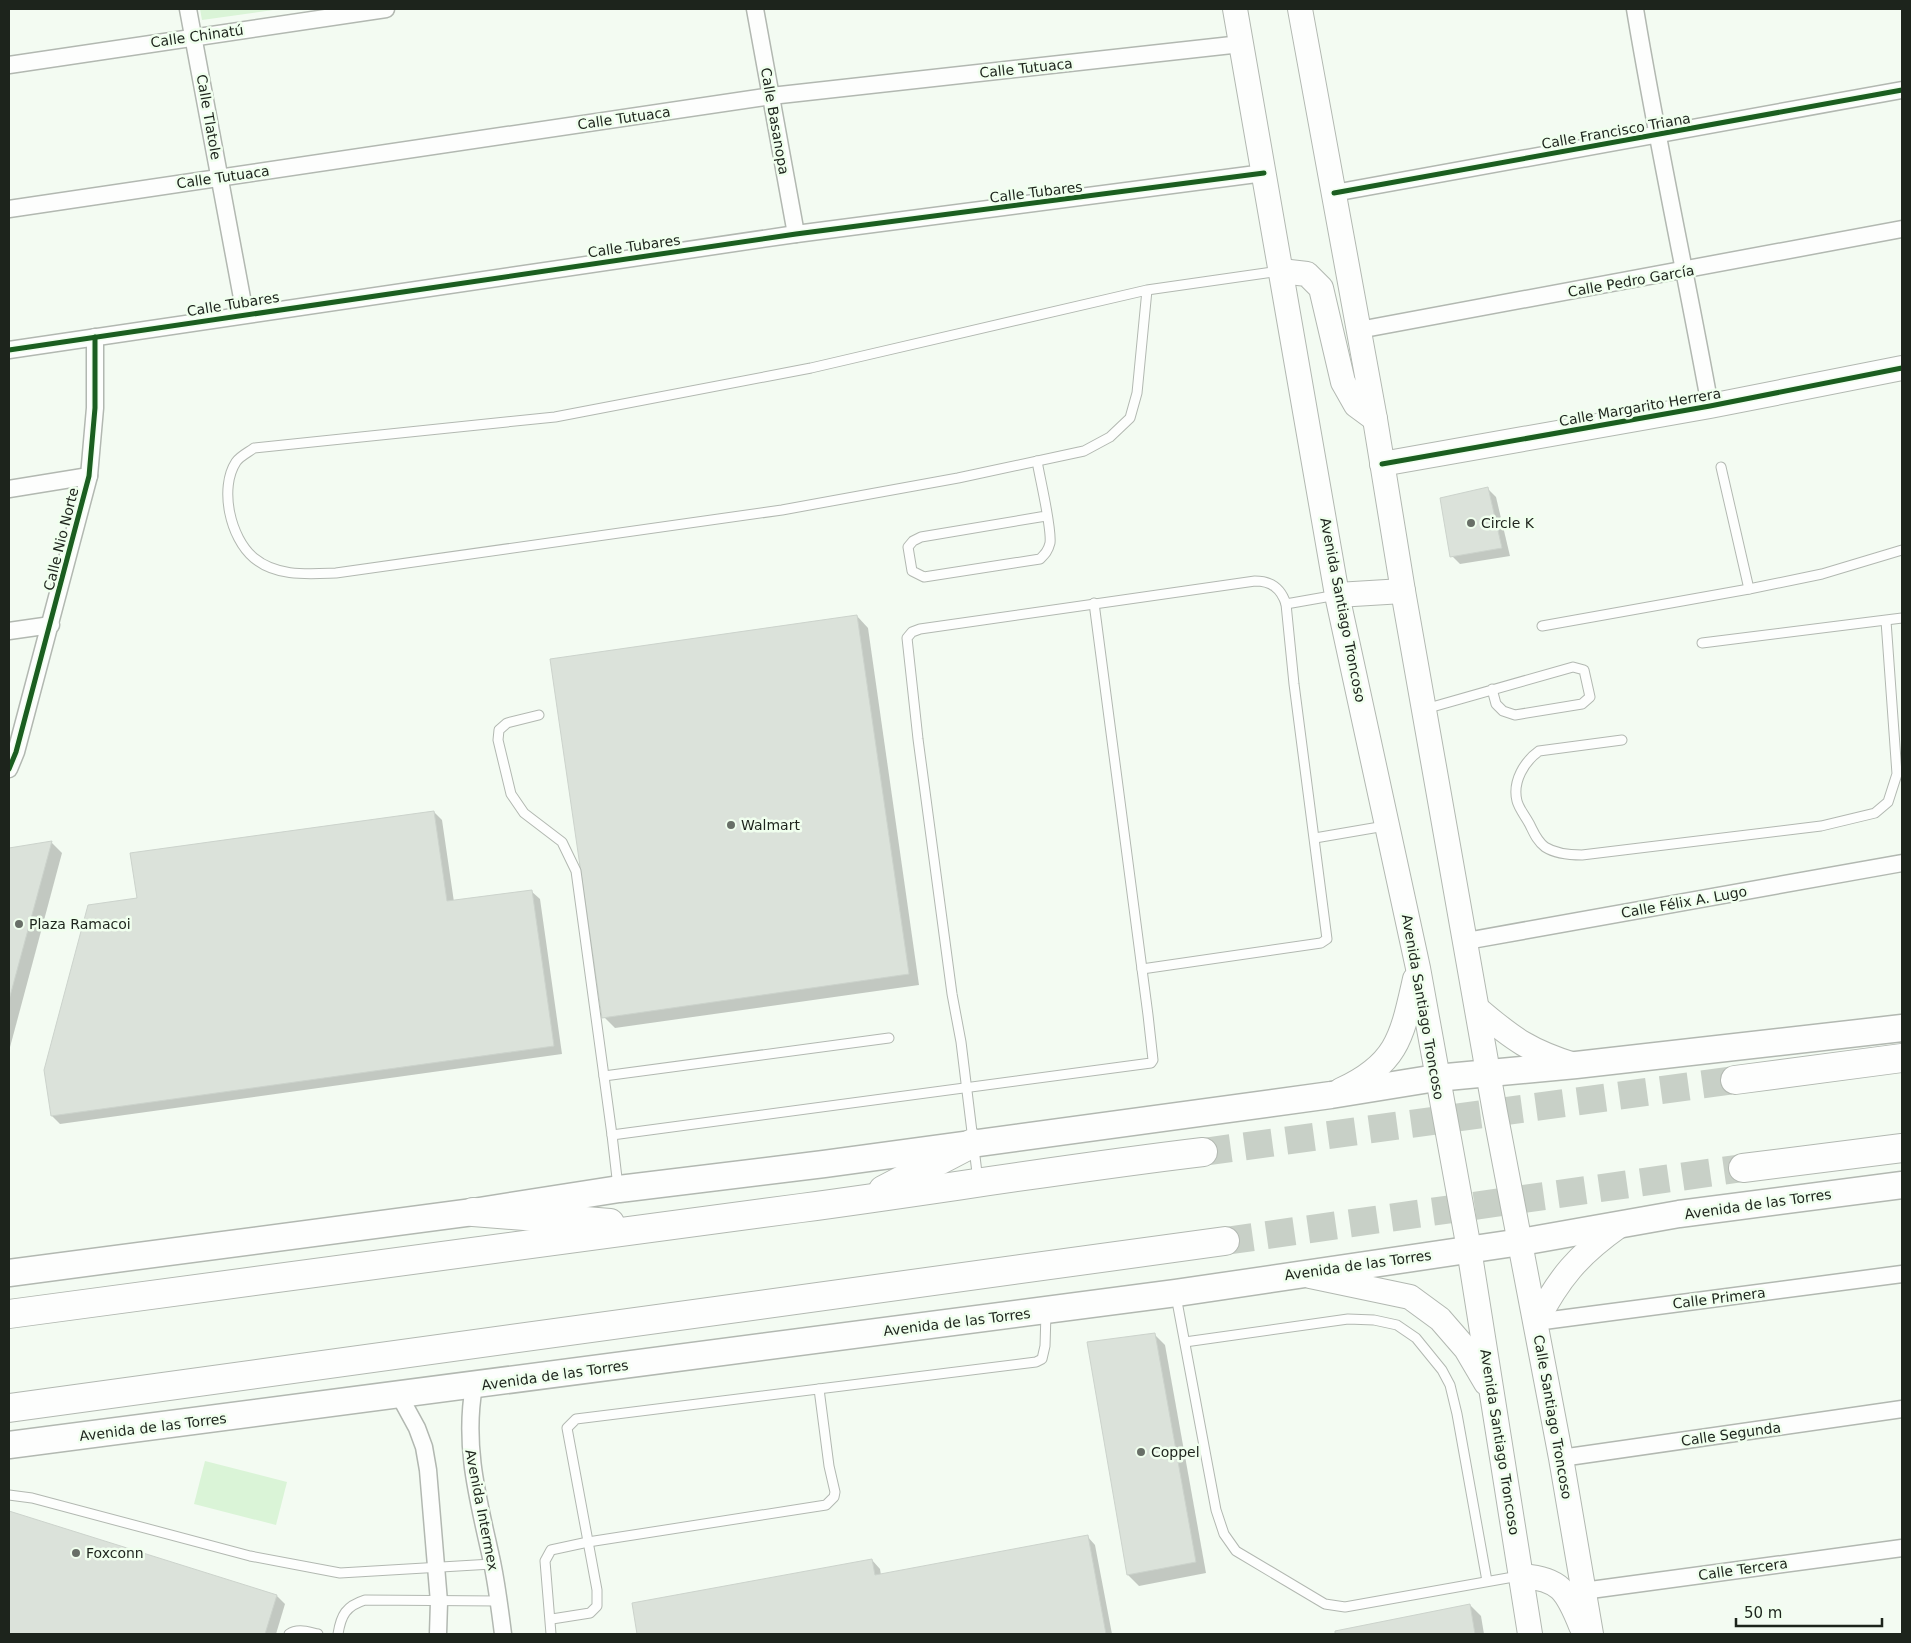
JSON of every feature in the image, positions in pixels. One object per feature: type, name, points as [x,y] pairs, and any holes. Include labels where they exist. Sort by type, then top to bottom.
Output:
[{"type":"highway","points":[[1735,1080],[1902,1058]]},
{"type":"highway","points":[[865,1200],[973,1143]]},
{"type":"highway","points":[[1743,1168],[1902,1148]]},
{"type":"highway","points":[[9,1314],[865,1200],[1109,1163],[1203,1152]]},
{"type":"highway","points":[[473,1212],[664,1227]]},
{"type":"highway","points":[[9,1408],[1225,1241]]},
{"type":"main road","name":"Avenida Santiago Troncoso","points":[[1235,9],[1337,595],[1418,968],[1436,1078],[1469,1249],[1495,1400],[1530,1634]]},
{"type":"main road","points":[[1300,9],[1375,419],[1403,591],[1490,1074]]},
{"type":"main road","points":[[1281,271],[1307,274],[1321,288],[1343,382],[1356,405],[1375,419]]},
{"type":"main road","name":"Calle Margarito Herrera","points":[[1382,464],[1710,406],[1902,368]]},
{"type":"main road","points":[[1337,595],[1403,591]]},
{"type":"main road","points":[[1331,1095],[1365,1079],[1384,1063],[1396,1045],[1405,1023],[1418,968]]},
{"type":"main road","points":[[1479,1010],[1523,1045],[1544,1055],[1576,1065]]},
{"type":"main road","points":[[9,1273],[473,1212],[619,1189],[824,1164],[1331,1095],[1436,1078],[1576,1065],[1902,1028]]},
{"type":"main road","name":"Calle Santiago Troncoso","points":[[1490,1074],[1561,1458],[1591,1634]]},
{"type":"main road","name":"Avenida de las Torres","points":[[9,1445],[474,1386],[1176,1293],[1521,1242],[1679,1214],[1902,1184]]},
{"type":"main road","points":[[1536,1322],[1548,1299],[1576,1262],[1590,1246],[1618,1226]]},
{"type":"main road","points":[[1296,1274],[1410,1297],[1440,1319],[1466,1349],[1495,1400]]},
{"type":"main road","points":[[1521,1576],[1541,1577],[1562,1589],[1573,1606],[1584,1634]]},
{"type":"street","name":"Calle Tlatole","points":[[188,9],[244,314]]},
{"type":"street","name":"Calle Chinatú","points":[[9,65],[194,36],[386,9]]},
{"type":"street","name":"Calle Basanopa","points":[[754,9],[796,234]]},
{"type":"street","points":[[1635,9],[1656,135],[1685,271],[1710,406]]},
{"type":"street","name":"Calle Tutuaca","points":[[9,209],[771,96],[1241,44]]},
{"type":"street","name":"Calle Francisco Triana","points":[[1334,194],[1902,90]]},
{"type":"street","name":"Calle Tubares","points":[[9,350],[796,234],[1264,173]]},
{"type":"street","name":"Calle Pedro García","points":[[1359,330],[1685,271],[1902,229]]},
{"type":"street","name":"Calle Nio Norte","points":[[9,769],[16,752],[51,624],[89,476],[95,408],[95,337]]},
{"type":"street","points":[[9,489],[89,476]]},
{"type":"street","points":[[9,631],[51,624]]},
{"type":"street","name":"Calle Félix A. Lugo","points":[[1466,941],[1902,863]]},
{"type":"street","name":"Calle Primera","points":[[1536,1322],[1902,1274]]},
{"type":"street","name":"Avenida Intermex","points":[[474,1386],[469,1434],[480,1509],[499,1601],[503,1634]]},
{"type":"street","points":[[399,1395],[424,1447],[439,1602],[438,1634]]},
{"type":"street","name":"Calle Segunda","points":[[1561,1458],[1902,1410]]},
{"type":"street","name":"Calle Tercera","points":[[1583,1591],[1902,1548]]},
{"type":"lane","points":[[1147,290],[1137,393],[1130,418],[1110,437],[1084,451],[958,478],[782,510],[336,573],[297,575],[276,569],[253,558],[238,536],[228,508],[228,481],[237,461],[254,448],[555,418],[811,368],[1147,290],[1281,271]]},
{"type":"lane","points":[[1037,461],[1046,516],[1050,541],[1047,552],[1040,559],[924,577],[912,571],[908,547],[913,541],[921,537],[1046,516]]},
{"type":"lane","points":[[1721,467],[1749,589]]},
{"type":"lane","points":[[1542,626],[1822,574],[1902,550]]},
{"type":"lane","points":[[978,1184],[967,1088],[918,738],[907,638],[912,632],[920,629],[1094,603],[1255,581],[1267,581],[1274,585],[1284,597],[1327,935],[1324,941],[1142,969]]},
{"type":"lane","points":[[1286,604],[1337,595]]},
{"type":"lane","points":[[612,1135],[1151,1063],[1153,1057],[1094,603]]},
{"type":"lane","points":[[1702,642],[1902,618]]},
{"type":"lane","points":[[1622,740],[1539,751],[1529,758],[1522,769],[1517,786],[1517,800],[1537,839],[1546,847],[1564,854],[1582,855],[1821,826],[1875,813],[1888,802],[1897,774],[1886,621]]},
{"type":"lane","points":[[1424,710],[1492,689],[1573,667],[1584,670],[1590,697],[1582,704],[1515,715],[1503,711],[1496,704],[1492,689]]},
{"type":"lane","points":[[539,715],[508,723],[499,730],[498,740],[511,794],[524,813],[562,842],[576,871],[619,1189]]},
{"type":"lane","points":[[1315,838],[1388,825]]},
{"type":"lane","points":[[604,1076],[889,1038]]},
{"type":"lane","points":[[1176,1293],[1216,1510],[1224,1534],[1236,1550],[1325,1604],[1345,1607],[1521,1576]]},
{"type":"lane","points":[[552,1619],[590,1613],[597,1606],[597,1590],[567,1428],[576,1418],[1036,1362],[1042,1359],[1045,1346],[1046,1310]]},
{"type":"lane","points":[[1185,1342],[1348,1319],[1374,1320],[1397,1325],[1416,1338],[1442,1370],[1450,1385],[1487,1581]]},
{"type":"lane","points":[[551,1634],[552,1619],[545,1561],[551,1550],[588,1542],[826,1505],[832,1501],[835,1492],[819,1389]]},
{"type":"lane","points":[[9,1495],[32,1498],[294,1566],[340,1573],[492,1564]]},
{"type":"lane","points":[[338,1634],[340,1619],[347,1608],[365,1600],[499,1601]]},
{"type":"lane","points":[[289,1634],[304,1630],[318,1634]]},
{"type":"green space","points":[[200,9],[280,9],[202,20]]},
{"type":"green space","points":[[205,1461],[287,1482],[276,1525],[194,1504]]},
{"type":"building","name":"Circle K","points":[[1488,487],[1502,548],[1450,557],[1440,498]]},
{"type":"building","name":"Walmart","points":[[857,615],[909,974],[602,1018],[550,659]]},
{"type":"building","points":[[434,811],[447,901],[532,890],[554,1046],[51,1116],[44,1070],[88,905],[137,898],[130,853]]},
{"type":"building","name":"Plaza Ramacoi","points":[[52,841],[9,1000],[9,848]]},
{"type":"building","name":"Coppel","points":[[1155,1333],[1196,1562],[1127,1575],[1087,1342]]},
{"type":"building","name":"Foxconn","points":[[9,1511],[277,1595],[265,1634],[9,1634]]},
{"type":"building","points":[[1088,1535],[1106,1634],[637,1634],[632,1603],[872,1559],[875,1575]]},
{"type":"building","points":[[1470,1604],[1475,1634],[1335,1634],[1335,1631]]},
{"type":"tunnel","points":[[1203,1152],[1735,1080]]},
{"type":"tunnel","points":[[1225,1241],[1743,1168]]},
{"type":"cycle path","points":[[1334,193],[1902,90]]},
{"type":"cycle path","points":[[9,350],[796,234],[1264,173]]},
{"type":"cycle path","points":[[9,769],[16,752],[89,476],[95,408],[95,337]]},
{"type":"cycle path","points":[[1382,464],[1710,406],[1902,368]]},
{"type":"place","name":"Circle K","points":[[1471,523]]},
{"type":"place","name":"Walmart","points":[[731,825]]},
{"type":"place","name":"Plaza Ramacoi","points":[[19,924]]},
{"type":"place","name":"Coppel","points":[[1141,1452]]},
{"type":"place","name":"Foxconn","points":[[76,1553]]}]
